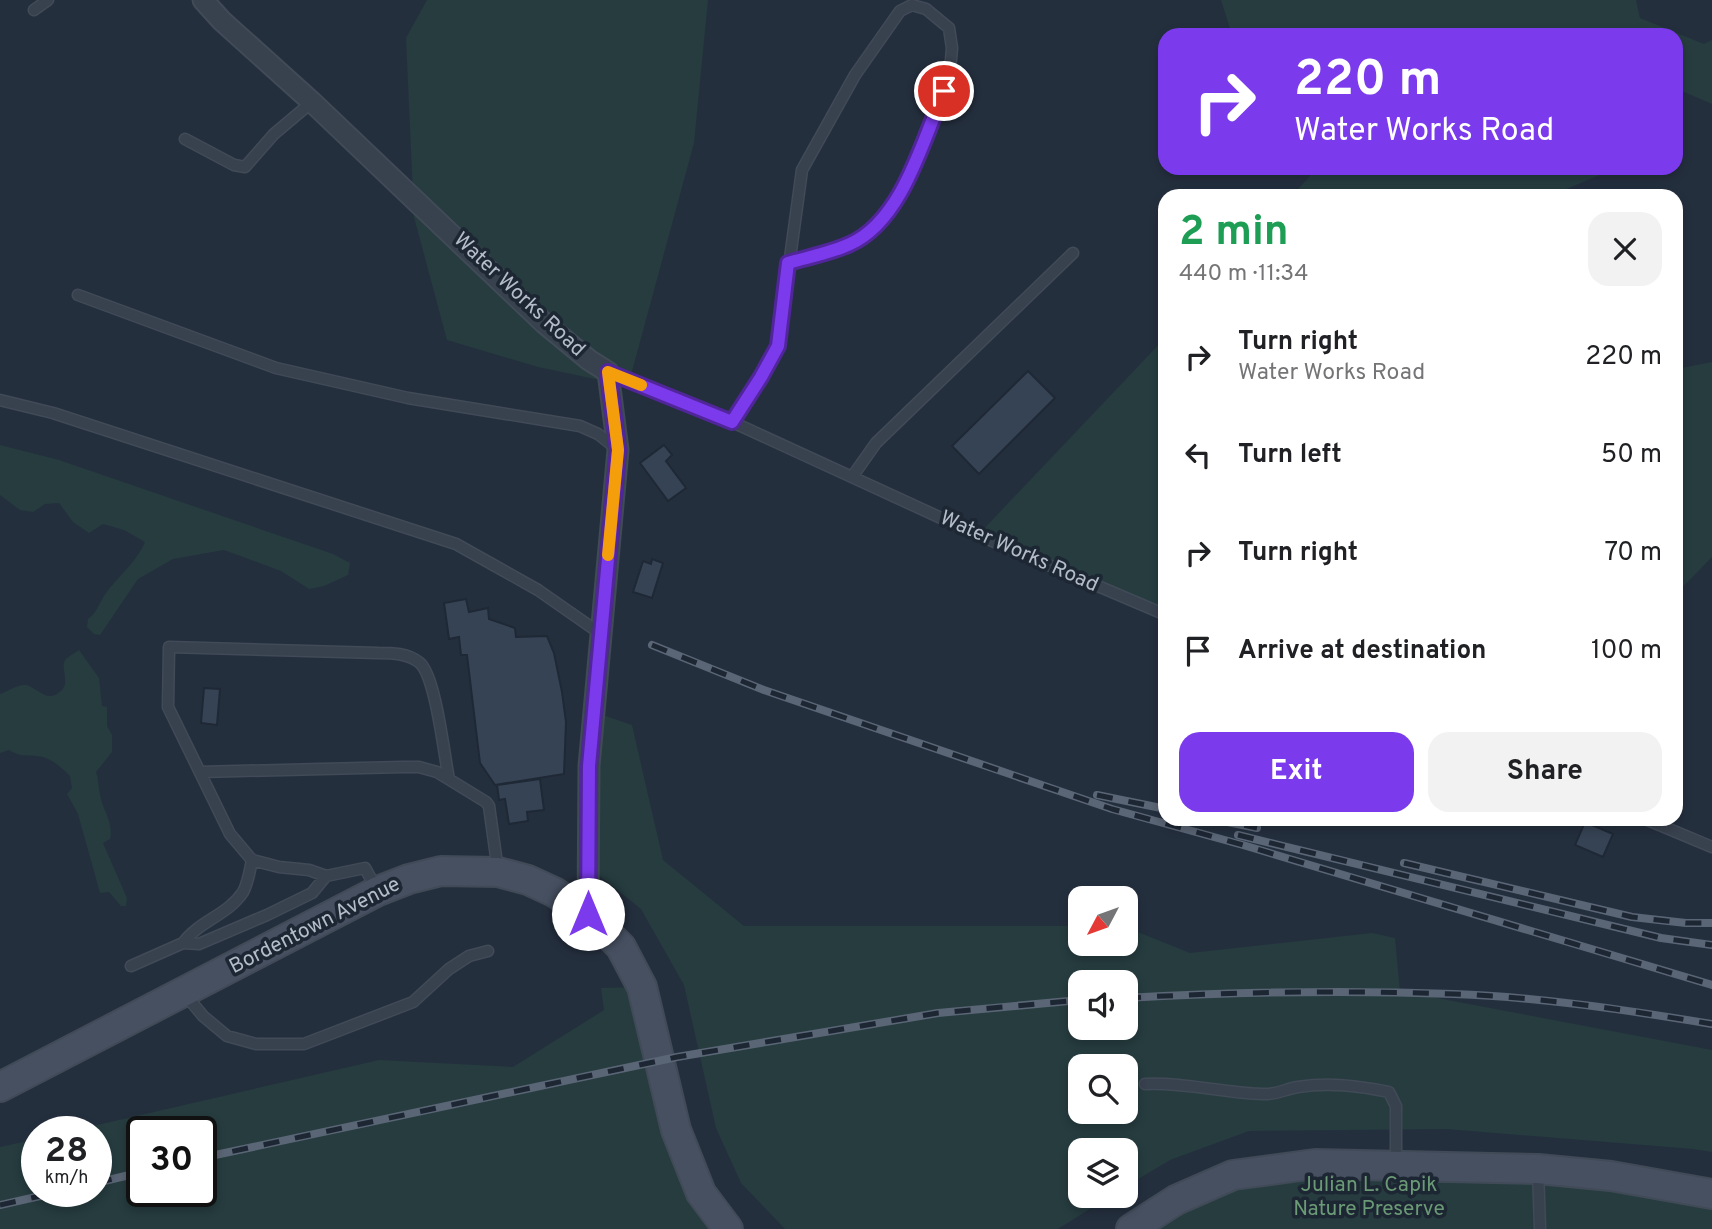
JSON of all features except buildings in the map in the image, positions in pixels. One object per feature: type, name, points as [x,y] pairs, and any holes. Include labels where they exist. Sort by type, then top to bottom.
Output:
[{"type":"main road","name":"Bordentown Avenue","points":[[0,1087],[378,891],[441,871],[498,872],[527,880],[554,892],[588,914],[621,947],[642,987],[676,1130],[701,1194],[728,1229]]},
{"type":"main road","points":[[1131,1229],[1176,1200],[1233,1175],[1315,1164],[1538,1169],[1611,1176],[1712,1194]]},
{"type":"street","name":"Water Works Road","points":[[203,0],[222,21],[312,102],[544,323],[608,372]]},
{"type":"street","points":[[588,914],[589,766],[618,450],[608,372]]},
{"type":"lane","points":[[34,10],[48,0]]},
{"type":"lane","points":[[732,422],[778,346],[788,263],[802,170],[855,75],[900,11],[912,5],[926,9],[949,28],[952,48],[950,71],[901,193],[873,228],[851,244],[788,263]]},
{"type":"lane","points":[[185,139],[234,165],[245,167],[274,134],[312,102]]},
{"type":"lane","points":[[852,477],[876,443],[1073,253]]},
{"type":"lane","points":[[78,295],[276,368],[408,398],[580,426],[598,434],[618,450]]},
{"type":"lane","name":"Water Works Road","points":[[608,372],[732,422],[978,535],[1158,612]]},
{"type":"lane","points":[[0,400],[53,413],[456,544],[538,590],[601,635]]},
{"type":"lane","points":[[378,891],[365,868],[326,876],[252,860],[230,834],[168,707],[169,647],[395,653],[411,657],[422,666],[431,685],[449,779]]},
{"type":"lane","points":[[200,772],[419,767],[437,772],[489,806],[498,872]]},
{"type":"lane","points":[[1662,826],[1712,847]]},
{"type":"lane","points":[[183,943],[192,931],[233,905],[245,890],[252,860]]},
{"type":"lane","points":[[131,966],[183,943],[199,944],[267,915],[312,892],[326,876]]},
{"type":"lane","points":[[183,993],[203,1016],[227,1037],[256,1044],[304,1044],[413,1002],[449,969],[468,956],[488,951]]},
{"type":"lane","points":[[1145,1084],[1168,1083],[1278,1094],[1298,1087],[1346,1084],[1389,1092],[1396,1106],[1396,1166]]},
{"type":"lane","points":[[1538,1169],[1540,1229]]},
{"type":"green space","points":[[427,0],[708,0],[694,143],[628,386],[538,367],[447,340],[414,217],[406,38]]},
{"type":"green space","points":[[1221,0],[1636,0],[1640,18],[1665,28],[1230,28]]},
{"type":"green space","points":[[1683,35],[1704,44],[1712,40],[1712,104],[1683,92]]},
{"type":"green space","points":[[1311,175],[1600,175],[1566,189],[1298,189]]},
{"type":"green space","points":[[1158,345],[1158,612],[978,535]]},
{"type":"green space","points":[[1712,362],[1712,557],[1683,587],[1683,368]]},
{"type":"green space","points":[[0,445],[59,460],[333,554],[350,563],[348,575],[324,586],[309,589],[281,571],[224,550],[173,559],[138,579],[100,635],[94,634],[87,627],[88,619],[145,542],[124,530],[103,524],[89,533],[73,522],[59,503],[45,504],[33,512],[20,510],[0,495]]},
{"type":"green space","points":[[79,650],[99,678],[102,706],[107,707],[112,752],[96,772],[111,833],[110,839],[103,843],[127,898],[126,906],[121,906],[109,892],[100,893],[78,814],[67,794],[72,788],[70,776],[41,756],[20,755],[9,750],[0,753],[0,694],[26,685],[47,696],[56,695],[65,683],[64,662]]},
{"type":"green space","points":[[594,712],[632,725],[663,860],[744,926],[1068,926],[1068,956],[1138,956],[1138,932],[1190,953],[1372,933],[1395,938],[1400,991],[1712,1050],[1712,1152],[1446,1129],[1249,1131],[1170,1160],[1138,1179],[1138,1138],[1068,1138],[1068,1208],[1091,1208],[1058,1229],[785,1229],[741,1183],[716,1128],[684,985],[641,909],[591,869]]},
{"type":"green space","points":[[642,987],[654,1034],[728,1229],[0,1229],[0,1147],[21,1142],[21,1207],[112,1207],[112,1122],[126,1118],[126,1207],[217,1207],[217,1116],[136,1116],[379,1060],[513,1067],[604,1010],[601,988]]},
{"type":"green space","name":"Julian L. Capik Nature Preserve","points":[[1315,1164],[1712,1194],[1712,1229],[1131,1229],[1176,1200]]},
{"type":"railway","points":[[652,645],[764,690],[1112,809],[1158,822]]},
{"type":"railway","points":[[1097,795],[1158,807]]},
{"type":"railway","points":[[1174,826],[1712,985]]},
{"type":"railway","points":[[1247,826],[1257,828]]},
{"type":"railway","points":[[1238,835],[1661,938],[1712,945]]},
{"type":"railway","points":[[1404,863],[1632,917],[1712,923]]},
{"type":"railway","points":[[1138,997],[1290,992],[1454,994],[1583,1005],[1712,1024]]},
{"type":"railway","points":[[217,1155],[677,1057],[938,1013],[1068,1001]]},
{"type":"railway","points":[[112,1179],[126,1176]]},
{"type":"railway","points":[[0,1205],[21,1200]]},
{"type":"slow traffic","points":[[608,555],[618,450],[608,372],[641,385]]},
{"type":"route","points":[[588,914],[589,766],[618,450],[608,372],[732,422],[778,346],[788,263],[851,244],[873,228],[901,193],[944,91]]}]
